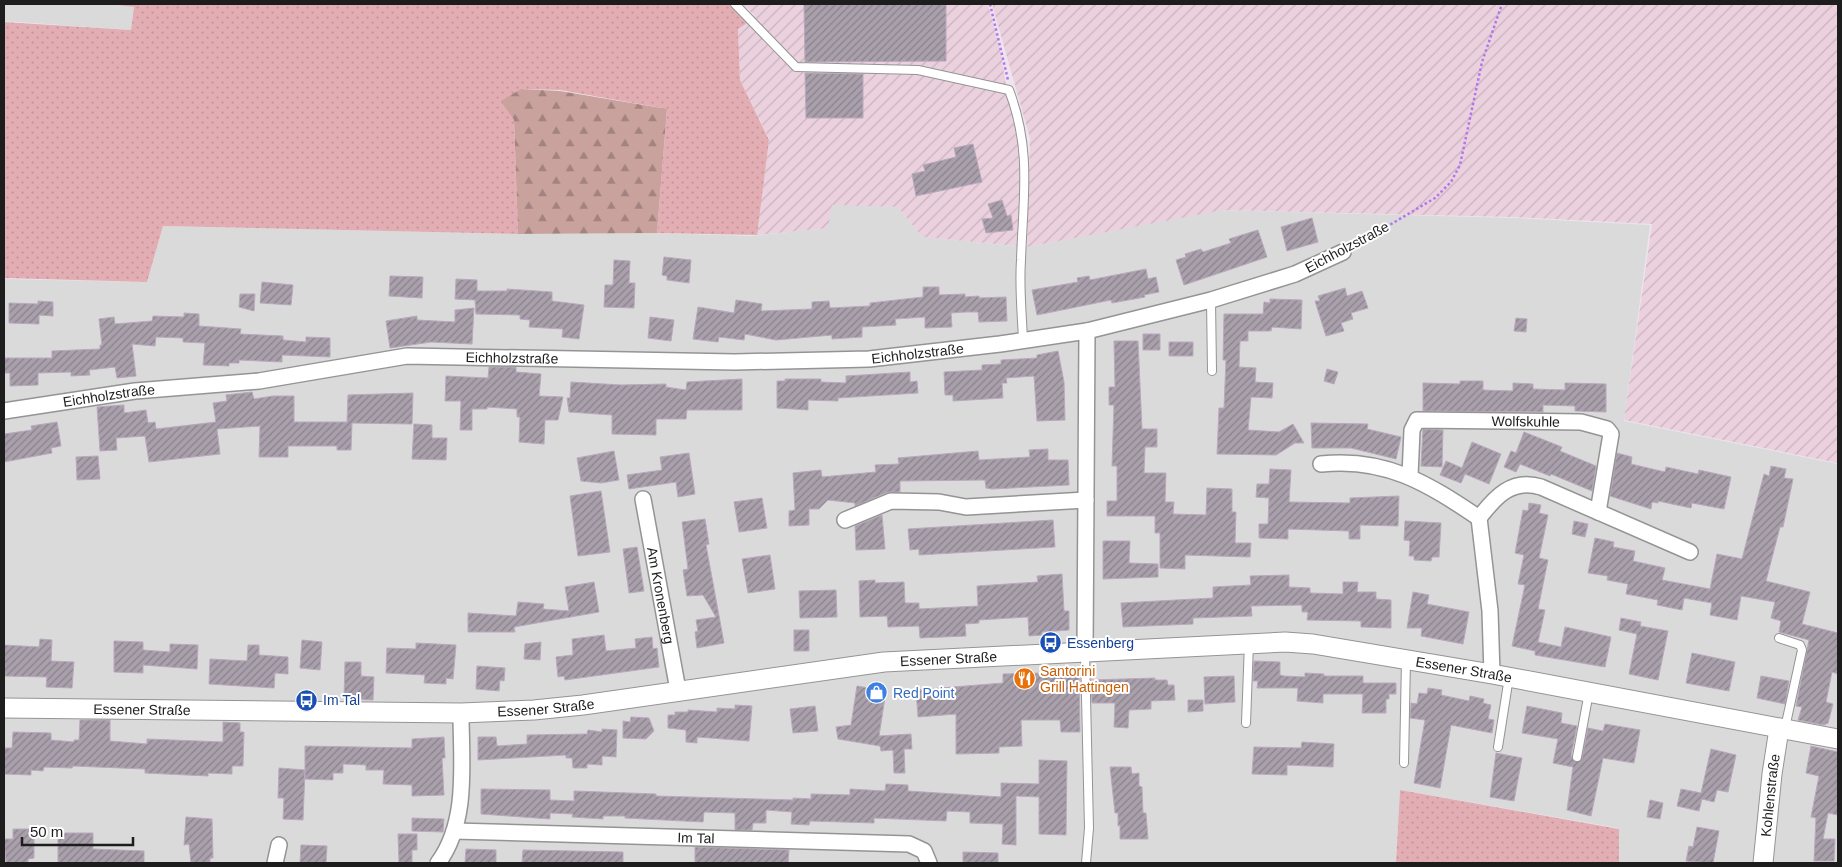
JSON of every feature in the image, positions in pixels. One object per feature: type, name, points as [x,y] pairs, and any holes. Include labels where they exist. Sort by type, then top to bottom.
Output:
[{"type":"street","name":"Eichholzstraße","points":[[4,411],[135,391],[259,381],[407,356],[734,362],[869,359],[1023,341],[1087,331],[1211,300],[1295,274],[1343,252]]},
{"type":"street","points":[[1085,652],[1087,331]]},
{"type":"street","name":"Wolfskuhle","points":[[1410,476],[1412,430],[1417,420],[1581,422],[1607,429],[1611,434],[1598,512]]},
{"type":"street","points":[[1321,464],[1346,461],[1362,463],[1410,476],[1479,518]]},
{"type":"street","points":[[1501,675],[1490,611],[1479,518],[1489,505],[1507,489],[1526,484],[1541,487],[1690,552]]},
{"type":"street","name":"Am Kronenberg","points":[[643,499],[678,690]]},
{"type":"street","points":[[845,520],[891,501],[939,502],[966,507],[1086,500]]},
{"type":"street","name":"Essener Straße","points":[[4,708],[461,713],[534,710],[884,662],[1285,642],[1313,644],[1501,675],[1838,739]]},
{"type":"street","points":[[438,863],[449,846],[460,806],[462,780],[461,713]]},
{"type":"street","name":"Kohlenstraße","points":[[1763,863],[1772,774],[1782,729]]},
{"type":"street","name":"Im Tal","points":[[454,831],[909,844],[924,851],[929,863]]},
{"type":"street","points":[[275,863],[279,845]]},
{"type":"lane","points":[[735,4],[796,67],[918,70],[1009,90],[1023,136],[1025,160],[1020,262],[1023,341]]},
{"type":"lane","points":[[1211,300],[1212,371]]},
{"type":"lane","points":[[1779,638],[1800,645],[1802,650],[1782,729]]},
{"type":"lane","points":[[1246,723],[1249,644]]},
{"type":"lane","points":[[1085,652],[1089,828],[1086,863]]},
{"type":"lane","points":[[1404,763],[1406,659]]},
{"type":"lane","points":[[1498,747],[1501,675]]},
{"type":"lane","points":[[1577,757],[1589,692]]},
{"type":"path","points":[[990,4],[1003,55],[1009,90]]},
{"type":"path","name":"Eichholzstraße","points":[[1343,252],[1435,198],[1451,182],[1462,157],[1482,62],[1502,4]]},
{"type":"shaded area","points":[[4,4],[108,4],[134,7],[131,30],[4,21]]},
{"type":"shaded area","points":[[108,4],[729,4],[747,23],[738,29],[740,80],[769,140],[757,235],[657,233],[667,109],[560,90],[522,89],[502,101],[514,120],[518,234],[163,226],[147,282],[4,278],[4,22],[131,30],[134,7]]},
{"type":"shaded area","points":[[743,4],[988,4],[1001,54],[1008,97],[1015,121],[1020,157],[1019,246],[922,237],[898,207],[832,205],[828,228],[756,235],[769,139],[740,80],[738,29],[755,16]]},
{"type":"shaded area","points":[[992,4],[1838,4],[1838,463],[1624,420],[1652,224],[1512,217],[1223,210],[1027,247],[1030,138]]},
{"type":"shaded area","points":[[832,204],[898,207],[922,237],[1027,247],[1218,210],[1514,218],[1650,225],[1624,421],[1838,464],[1838,863],[1619,863],[1618,828],[1400,790],[1396,863],[4,863],[4,279],[147,282],[163,226],[519,234],[653,233],[751,236],[827,228]]},
{"type":"shaded area","points":[[1400,790],[1619,829],[1619,863],[1396,863]]},
{"type":"green space","points":[[521,89],[560,91],[667,109],[657,233],[518,234],[514,120],[501,101]]},
{"type":"building","points":[[804,4],[946,4],[946,61],[805,62]]},
{"type":"building","points":[[805,73],[863,74],[863,118],[806,118]]},
{"type":"building","points":[[973,144],[982,182],[916,196],[912,174],[925,171],[923,165],[956,157],[954,148]]},
{"type":"building","points":[[1002,200],[1007,216],[1011,215],[1013,230],[986,233],[982,219],[993,218],[988,204]]},
{"type":"building","points":[[1312,218],[1318,242],[1287,251],[1281,227]]},
{"type":"building","points":[[1258,230],[1267,257],[1184,285],[1176,260],[1186,257],[1185,254],[1201,249],[1203,252],[1231,243],[1229,239]]},
{"type":"building","points":[[664,257],[691,260],[689,283],[667,280],[667,276],[662,275]]},
{"type":"building","points":[[614,260],[630,261],[629,283],[635,283],[634,308],[604,307],[605,285],[613,285]]},
{"type":"building","points":[[1146,269],[1148,279],[1156,277],[1159,292],[1144,295],[1145,297],[1112,303],[1111,300],[1037,315],[1032,290],[1078,282],[1077,278],[1089,276],[1090,280]]},
{"type":"building","points":[[390,276],[423,277],[422,298],[389,296]]},
{"type":"building","points":[[456,279],[477,280],[477,291],[507,291],[507,289],[552,292],[552,301],[584,305],[579,339],[562,337],[563,329],[529,327],[530,320],[520,319],[520,315],[476,314],[475,300],[455,299]]},
{"type":"building","points":[[262,282],[293,285],[291,305],[260,303]]},
{"type":"building","points":[[923,287],[939,287],[939,295],[965,294],[965,297],[979,296],[979,298],[1006,297],[1007,321],[979,322],[978,312],[965,312],[951,313],[952,327],[925,328],[925,317],[895,319],[896,325],[862,327],[862,337],[832,339],[832,335],[776,340],[745,334],[744,340],[719,337],[718,342],[693,339],[698,307],[734,313],[736,300],[762,304],[761,311],[812,309],[812,302],[829,301],[830,308],[870,306],[870,303],[923,297]]},
{"type":"building","points":[[1345,288],[1347,296],[1362,291],[1368,308],[1351,313],[1353,319],[1341,323],[1344,331],[1326,336],[1315,301],[1320,301],[1318,296]]},
{"type":"building","points":[[240,294],[255,294],[254,311],[239,307]]},
{"type":"building","points":[[1270,299],[1302,300],[1301,329],[1272,327],[1271,331],[1248,331],[1248,341],[1240,341],[1239,367],[1256,368],[1255,382],[1273,383],[1272,398],[1251,397],[1248,430],[1279,432],[1293,424],[1304,443],[1295,443],[1276,455],[1217,454],[1219,408],[1224,408],[1226,360],[1223,360],[1224,314],[1263,314],[1264,302],[1270,303]]},
{"type":"building","points":[[38,301],[53,302],[53,316],[39,315],[39,324],[9,323],[9,303],[38,304]]},
{"type":"building","points":[[474,308],[472,344],[431,342],[390,348],[386,321],[417,316],[417,320],[455,322],[455,310]]},
{"type":"building","points":[[184,313],[199,314],[199,326],[241,329],[240,334],[283,336],[283,340],[306,342],[306,337],[330,338],[330,357],[282,355],[282,362],[239,360],[239,363],[229,363],[229,366],[203,365],[205,343],[183,342],[183,338],[156,337],[155,346],[132,344],[136,376],[117,378],[115,367],[89,370],[90,375],[71,376],[71,372],[38,373],[38,385],[10,386],[10,373],[4,373],[4,358],[52,358],[52,351],[100,349],[100,345],[102,345],[99,319],[114,317],[115,324],[152,321],[153,316],[184,317]]},
{"type":"building","points":[[650,317],[674,320],[671,341],[648,338]]},
{"type":"building","points":[[1516,318],[1527,319],[1526,332],[1514,331]]},
{"type":"building","points":[[1143,334],[1160,334],[1160,350],[1143,350]]},
{"type":"building","points":[[1114,341],[1138,341],[1142,429],[1157,429],[1157,447],[1145,447],[1144,473],[1166,473],[1165,502],[1174,502],[1173,514],[1206,515],[1207,488],[1232,489],[1232,512],[1236,512],[1235,543],[1251,543],[1250,557],[1185,555],[1185,569],[1160,568],[1160,533],[1155,533],[1155,516],[1107,516],[1107,501],[1117,501],[1117,466],[1112,466],[1114,405],[1109,405],[1109,387],[1115,387]]},
{"type":"building","points":[[1169,342],[1193,342],[1193,356],[1169,356]]},
{"type":"building","points":[[1058,351],[1064,382],[1065,420],[1037,421],[1034,376],[1006,378],[1007,383],[1002,383],[1003,398],[953,401],[953,395],[945,395],[944,372],[982,370],[982,365],[1001,364],[1001,360],[1037,358],[1037,355]]},
{"type":"building","points":[[489,367],[516,367],[516,372],[541,374],[539,396],[563,397],[558,420],[545,420],[544,444],[519,442],[520,417],[517,417],[517,409],[487,407],[487,409],[472,409],[472,430],[460,430],[461,401],[445,401],[446,376],[488,378]]},
{"type":"building","points":[[1327,369],[1338,372],[1334,384],[1324,381]]},
{"type":"building","points":[[910,372],[910,382],[917,381],[918,393],[838,398],[838,401],[808,400],[808,410],[777,408],[777,381],[785,381],[785,379],[821,379],[821,382],[846,383],[846,376]]},
{"type":"building","points":[[742,379],[742,410],[687,410],[686,419],[656,419],[656,435],[612,434],[612,415],[569,412],[567,398],[570,398],[571,382],[621,385],[666,384],[666,387],[686,390],[687,382]]},
{"type":"building","points":[[1460,381],[1483,381],[1483,390],[1513,391],[1513,383],[1533,384],[1533,389],[1565,390],[1565,383],[1606,384],[1606,412],[1575,411],[1575,406],[1543,405],[1543,412],[1423,411],[1423,383],[1460,384]]},
{"type":"building","points":[[252,392],[254,399],[273,396],[294,396],[294,422],[347,422],[348,395],[413,393],[412,424],[352,423],[351,450],[337,450],[337,446],[288,446],[288,457],[259,457],[260,426],[217,429],[220,454],[149,462],[145,436],[116,438],[117,450],[100,451],[97,407],[124,405],[124,413],[146,410],[148,423],[155,422],[156,429],[216,422],[213,403],[227,401],[226,395]]},
{"type":"building","points":[[57,422],[61,446],[51,448],[52,453],[4,462],[4,434],[32,430],[31,426]]},
{"type":"building","points":[[1311,423],[1368,424],[1367,429],[1401,437],[1396,459],[1351,448],[1312,448]]},
{"type":"building","points":[[414,424],[432,425],[432,438],[447,438],[446,460],[412,459]]},
{"type":"building","points":[[1423,429],[1443,430],[1442,467],[1421,466]]},
{"type":"building","points":[[1524,432],[1562,447],[1560,451],[1596,466],[1592,491],[1551,474],[1550,476],[1520,464],[1516,472],[1504,467],[1511,451],[1516,453]]},
{"type":"building","points":[[1472,442],[1501,454],[1489,484],[1465,474],[1461,483],[1440,475],[1446,461],[1462,468]]},
{"type":"building","points":[[1048,449],[1048,460],[1068,460],[1069,485],[992,489],[986,488],[985,480],[900,481],[900,492],[888,492],[855,506],[855,503],[828,500],[819,509],[809,509],[809,525],[789,526],[789,511],[795,510],[793,473],[821,470],[822,477],[876,472],[875,465],[899,464],[898,458],[978,451],[979,460],[1030,457],[1029,450]]},
{"type":"building","points":[[614,451],[619,480],[601,483],[581,481],[577,458]]},
{"type":"building","points":[[689,453],[695,494],[678,497],[676,482],[629,489],[627,475],[662,470],[660,457]]},
{"type":"building","points":[[1617,453],[1632,457],[1631,464],[1665,472],[1666,467],[1698,474],[1699,470],[1731,477],[1724,509],[1692,503],[1691,508],[1658,501],[1658,503],[1652,502],[1651,509],[1610,496]]},
{"type":"building","points":[[98,456],[100,479],[77,480],[76,457]]},
{"type":"building","points":[[1771,466],[1786,469],[1784,478],[1793,479],[1783,527],[1780,527],[1766,581],[1810,592],[1802,624],[1838,633],[1838,674],[1832,672],[1826,702],[1833,704],[1828,723],[1824,725],[1798,720],[1802,707],[1796,706],[1809,640],[1779,632],[1781,621],[1771,618],[1775,602],[1741,596],[1737,620],[1710,615],[1712,603],[1684,598],[1682,610],[1657,605],[1658,600],[1626,594],[1628,584],[1607,580],[1608,576],[1588,573],[1595,538],[1614,542],[1613,547],[1635,551],[1633,561],[1665,568],[1662,580],[1710,589],[1717,554],[1742,559],[1764,474],[1769,476]]},
{"type":"building","points":[[1270,469],[1291,470],[1289,502],[1350,503],[1350,498],[1399,496],[1398,526],[1360,525],[1360,539],[1349,539],[1349,531],[1288,529],[1288,539],[1259,538],[1259,524],[1268,524],[1269,498],[1256,497],[1257,484],[1269,484]]},
{"type":"building","points":[[601,491],[610,552],[578,556],[570,496]]},
{"type":"building","points":[[762,498],[767,528],[739,532],[734,502]]},
{"type":"building","points":[[1529,503],[1541,505],[1539,513],[1548,515],[1539,558],[1548,560],[1538,609],[1545,610],[1538,642],[1561,647],[1565,627],[1611,637],[1605,667],[1535,655],[1535,651],[1512,646],[1525,585],[1518,584],[1524,555],[1515,553],[1523,510],[1528,511]]},
{"type":"building","points":[[882,515],[885,549],[856,550],[855,526]]},
{"type":"building","points":[[705,519],[709,544],[706,545],[724,643],[697,648],[695,632],[698,631],[696,620],[716,617],[703,595],[687,596],[683,570],[688,569],[682,522]]},
{"type":"building","points":[[1053,520],[1055,547],[919,555],[919,549],[910,550],[908,529]]},
{"type":"building","points":[[1405,521],[1441,523],[1439,557],[1432,557],[1431,561],[1414,560],[1414,556],[1409,556],[1410,541],[1404,540]]},
{"type":"building","points":[[1574,521],[1588,524],[1585,537],[1572,534]]},
{"type":"building","points":[[1103,541],[1130,541],[1129,563],[1158,564],[1158,577],[1103,579]]},
{"type":"building","points":[[637,547],[644,591],[629,593],[623,549]]},
{"type":"building","points":[[770,555],[775,589],[748,593],[742,559]]},
{"type":"building","points":[[1062,574],[1064,611],[1069,611],[1069,630],[1042,632],[1042,635],[1029,636],[1028,617],[979,620],[979,623],[965,624],[966,636],[920,638],[919,626],[888,627],[887,616],[860,617],[859,581],[875,580],[875,583],[904,582],[905,603],[919,603],[919,609],[978,606],[977,586],[1038,582],[1037,576]]},
{"type":"building","points":[[1289,575],[1289,587],[1310,588],[1310,593],[1343,594],[1343,582],[1358,582],[1357,592],[1376,592],[1376,599],[1391,600],[1391,628],[1361,627],[1361,621],[1307,620],[1308,612],[1302,612],[1302,605],[1251,606],[1252,616],[1193,618],[1193,624],[1123,627],[1121,603],[1213,598],[1213,587],[1251,585],[1250,576]]},
{"type":"building","points":[[594,582],[599,612],[514,627],[515,632],[468,632],[468,613],[516,616],[518,602],[544,604],[543,609],[569,611],[565,587]]},
{"type":"building","points":[[836,590],[837,617],[800,618],[799,591]]},
{"type":"building","points":[[1413,592],[1429,595],[1427,604],[1469,612],[1463,644],[1421,636],[1422,628],[1407,628]]},
{"type":"building","points":[[1621,618],[1641,622],[1640,626],[1668,631],[1658,680],[1629,674],[1637,634],[1619,630]]},
{"type":"building","points":[[794,630],[809,630],[809,651],[794,651]]},
{"type":"building","points":[[604,635],[606,651],[636,648],[635,639],[652,637],[653,649],[657,648],[659,667],[565,680],[564,676],[558,677],[556,657],[573,655],[572,639]]},
{"type":"building","points":[[40,639],[52,640],[51,661],[74,662],[72,688],[46,687],[47,677],[4,676],[4,645],[39,647]]},
{"type":"building","points":[[302,640],[322,642],[320,670],[300,668]]},
{"type":"building","points":[[114,641],[143,642],[143,650],[170,652],[170,644],[198,645],[197,669],[143,665],[143,673],[114,672]]},
{"type":"building","points":[[541,642],[540,660],[524,659],[525,644]]},
{"type":"building","points":[[416,643],[456,645],[453,679],[446,678],[446,684],[424,683],[425,675],[386,673],[387,648],[416,649]]},
{"type":"building","points":[[248,645],[259,645],[259,655],[288,657],[288,674],[275,673],[274,688],[209,684],[210,659],[247,661]]},
{"type":"building","points":[[1692,653],[1735,662],[1729,691],[1686,683]]},
{"type":"building","points":[[1254,661],[1280,662],[1280,675],[1284,676],[1305,677],[1305,673],[1324,674],[1324,676],[1363,676],[1363,683],[1396,683],[1396,694],[1389,694],[1389,699],[1386,699],[1386,713],[1362,713],[1363,694],[1323,694],[1323,703],[1297,701],[1298,688],[1257,688],[1258,681],[1253,681]]},
{"type":"building","points":[[345,662],[361,662],[361,676],[374,677],[373,700],[344,699]]},
{"type":"building","points":[[477,666],[505,668],[504,681],[500,680],[499,691],[476,689]]},
{"type":"building","points":[[1079,672],[1080,732],[1061,732],[1060,720],[1021,720],[1022,746],[999,747],[999,753],[956,754],[956,714],[918,717],[916,690],[1003,683],[1003,674]]},
{"type":"building","points":[[1234,676],[1235,702],[1205,704],[1204,677]]},
{"type":"building","points":[[1761,676],[1789,681],[1785,704],[1757,698]]},
{"type":"building","points":[[1155,678],[1155,680],[1167,680],[1168,685],[1174,685],[1175,700],[1151,701],[1151,709],[1129,710],[1128,728],[1114,727],[1115,703],[1092,703],[1091,680]]},
{"type":"building","points":[[857,686],[886,691],[879,736],[911,734],[912,749],[904,749],[905,773],[894,773],[893,750],[881,751],[880,746],[838,739],[836,727],[851,725]]},
{"type":"building","points":[[1428,688],[1442,690],[1441,695],[1469,701],[1470,696],[1484,699],[1483,703],[1491,705],[1488,719],[1494,720],[1492,733],[1451,725],[1440,788],[1414,783],[1425,720],[1410,718],[1411,703],[1417,704],[1419,693],[1427,694]]},
{"type":"building","points":[[1188,700],[1203,700],[1203,711],[1188,712]]},
{"type":"building","points":[[735,705],[752,706],[749,741],[697,737],[697,743],[686,742],[686,730],[668,728],[668,715],[675,715],[675,712],[688,712],[688,710],[717,712],[717,708],[735,709]]},
{"type":"building","points":[[815,706],[818,731],[793,733],[790,709]]},
{"type":"building","points":[[1527,706],[1562,713],[1561,723],[1577,726],[1571,756],[1576,762],[1582,758],[1588,728],[1603,731],[1605,724],[1640,730],[1634,763],[1603,758],[1591,816],[1567,810],[1573,767],[1553,763],[1558,739],[1522,733]]},
{"type":"building","points":[[631,717],[649,718],[654,731],[646,739],[623,738],[623,721],[630,722]]},
{"type":"building","points":[[80,720],[110,720],[110,741],[147,744],[147,739],[223,742],[223,722],[240,723],[240,732],[244,732],[243,766],[232,766],[232,774],[208,773],[208,776],[145,773],[145,769],[73,766],[72,768],[44,767],[43,771],[31,770],[31,775],[4,774],[4,748],[12,748],[13,732],[51,733],[51,740],[74,742],[74,740],[79,740]]},
{"type":"building","points":[[602,729],[617,730],[616,757],[602,756],[602,765],[587,764],[587,768],[573,768],[572,758],[566,758],[566,755],[478,760],[478,737],[496,737],[497,746],[527,744],[527,735],[587,734],[588,730],[602,732]]},
{"type":"building","points":[[444,737],[445,758],[442,758],[444,795],[412,796],[412,785],[383,784],[384,770],[366,770],[366,765],[343,764],[343,773],[333,773],[333,780],[305,779],[305,746],[412,748],[412,739]]},
{"type":"building","points":[[1302,742],[1334,744],[1333,767],[1287,765],[1287,775],[1252,774],[1254,747],[1301,748]]},
{"type":"building","points":[[1811,746],[1838,752],[1838,815],[1828,813],[1823,839],[1835,839],[1834,861],[1814,861],[1816,818],[1811,817],[1819,776],[1806,773]]},
{"type":"building","points":[[1711,749],[1736,755],[1728,792],[1717,790],[1714,802],[1702,799],[1699,811],[1677,806],[1681,789],[1701,793]]},
{"type":"building","points":[[1496,753],[1522,758],[1514,801],[1490,797]]},
{"type":"building","points":[[1039,760],[1067,761],[1066,835],[1039,834],[1039,797],[1016,796],[1016,845],[1002,844],[1003,824],[970,823],[970,812],[947,811],[946,821],[874,818],[874,823],[810,821],[809,825],[791,824],[792,812],[766,810],[766,823],[753,823],[752,830],[735,830],[735,813],[704,812],[703,822],[625,818],[625,816],[603,816],[603,819],[572,817],[573,814],[550,813],[550,819],[481,814],[481,789],[550,790],[550,800],[574,801],[574,791],[656,794],[656,796],[793,800],[793,798],[811,799],[811,794],[850,795],[850,789],[885,791],[886,784],[908,785],[908,791],[1001,797],[1001,783],[1039,784]]},
{"type":"building","points":[[1110,767],[1131,767],[1132,774],[1139,773],[1139,786],[1142,787],[1143,813],[1146,813],[1148,839],[1120,839],[1120,825],[1118,826],[1118,813],[1115,813]]},
{"type":"building","points":[[279,768],[305,770],[303,820],[283,819],[284,798],[278,798]]},
{"type":"building","points":[[1650,800],[1663,803],[1660,819],[1647,817]]},
{"type":"building","points":[[186,817],[212,819],[213,858],[210,858],[210,863],[191,863],[189,844],[184,845]]},
{"type":"building","points":[[412,818],[444,819],[443,832],[412,831]]},
{"type":"building","points":[[1697,827],[1719,831],[1713,863],[1686,861],[1689,846],[1693,847]]},
{"type":"building","points":[[13,829],[34,829],[34,858],[28,859],[28,863],[6,863],[4,839],[13,839]]},
{"type":"building","points":[[58,833],[93,833],[93,849],[144,851],[144,863],[58,863]]},
{"type":"building","points":[[398,834],[417,834],[417,850],[412,850],[412,863],[399,863]]},
{"type":"building","points":[[301,845],[327,846],[326,862],[300,863]]},
{"type":"building","points":[[695,847],[789,850],[788,863],[695,863]]},
{"type":"building","points":[[466,849],[496,850],[496,863],[465,863]]},
{"type":"building","points":[[523,850],[623,852],[623,863],[522,863]]},
{"type":"building","points":[[963,852],[998,853],[998,863],[963,863]]},
{"type":"place","name":"Essenberg","points":[[1051,643]]},
{"type":"place","name":"Santorini Grill Hattingen","points":[[1024,679]]},
{"type":"place","name":"Red Point","points":[[877,693]]},
{"type":"place","name":"Im Tal","points":[[307,700]]}]
